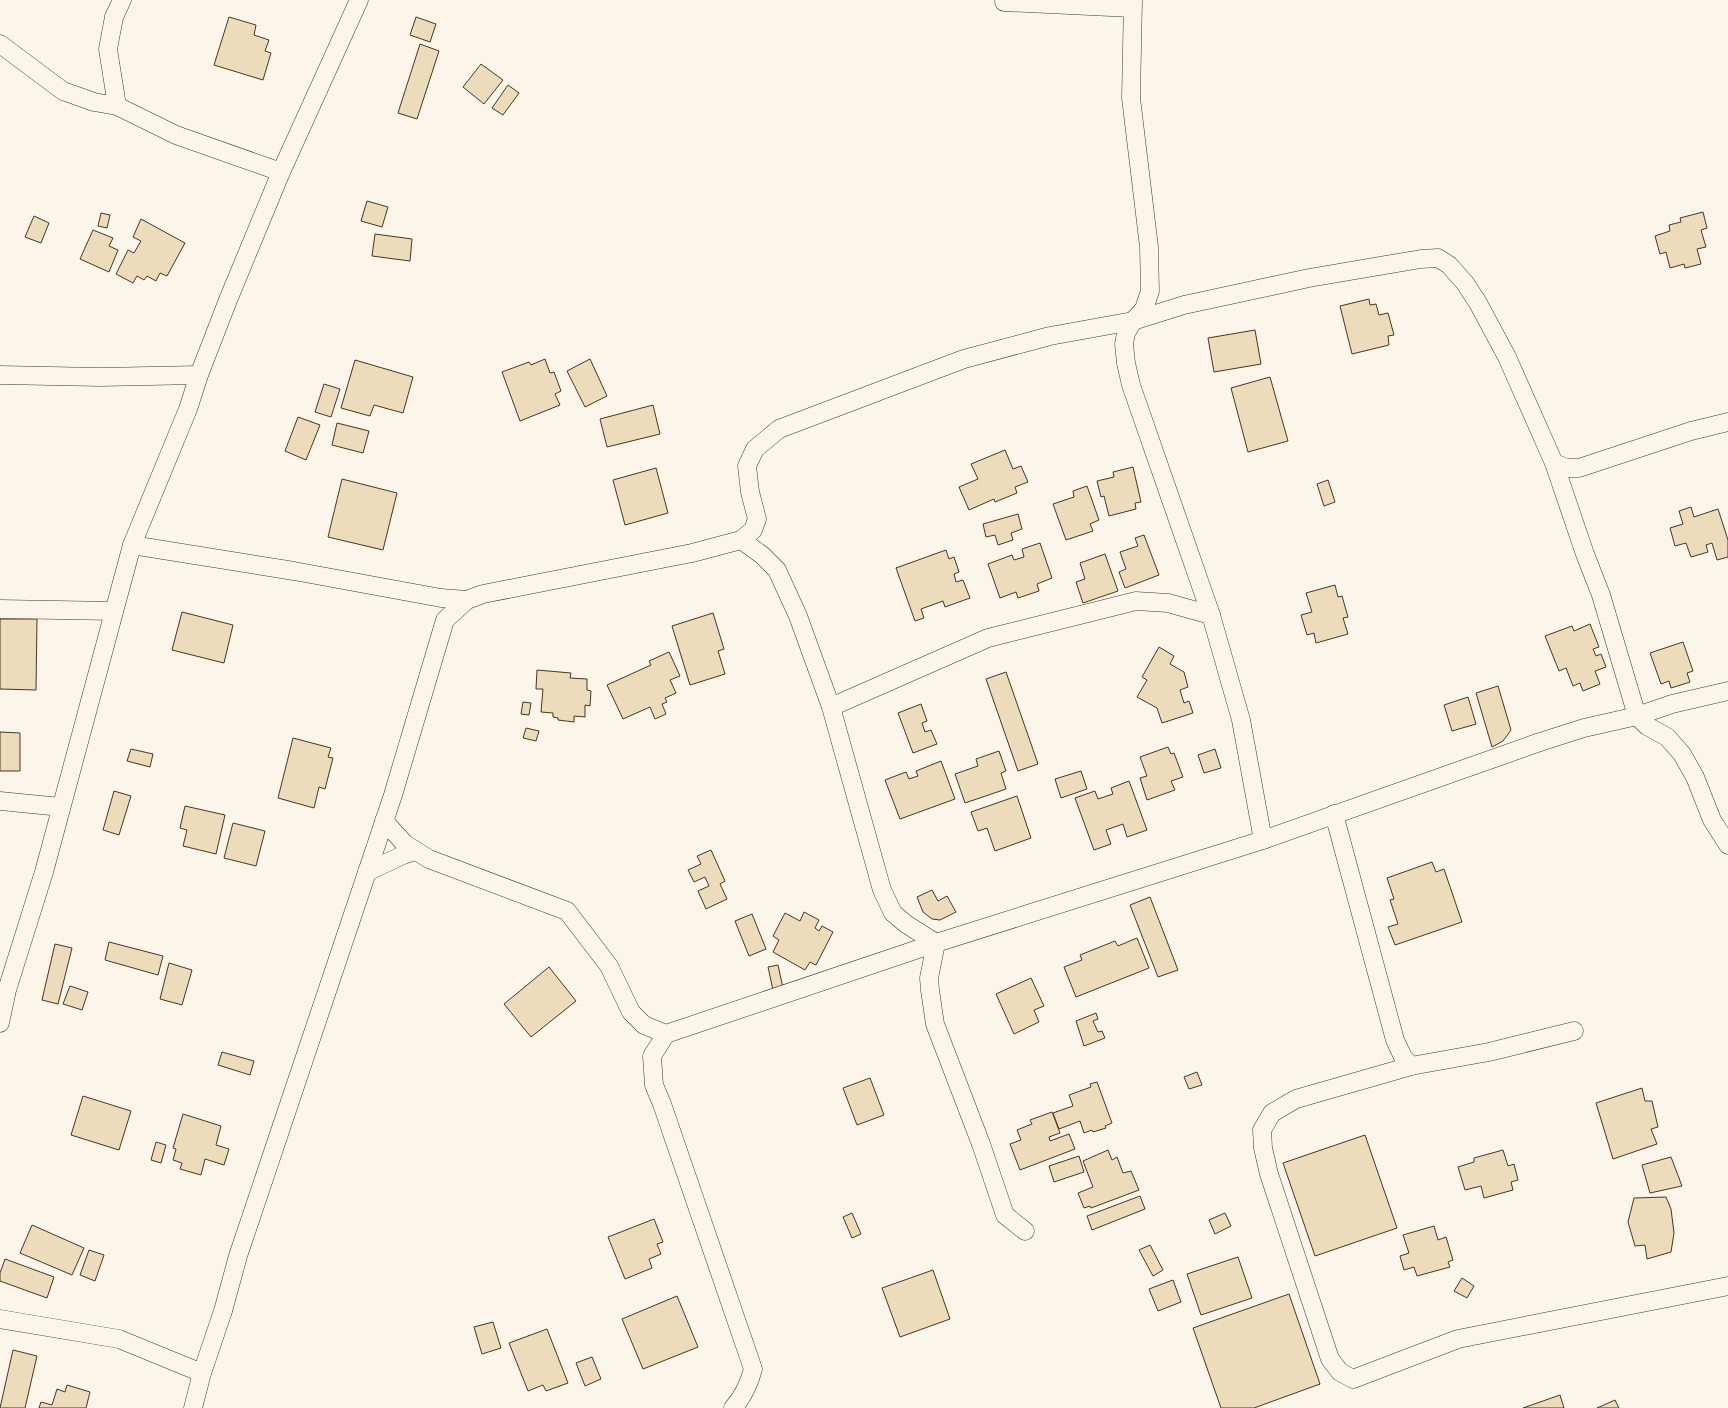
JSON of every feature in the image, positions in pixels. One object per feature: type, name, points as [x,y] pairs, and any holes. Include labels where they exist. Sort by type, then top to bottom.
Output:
[{"type":"street","points":[[117,106],[108,49],[114,17],[122,0]]},
{"type":"street","points":[[0,1023],[4,991],[44,872],[132,545],[188,409],[228,300],[281,172],[359,0]]},
{"type":"street","points":[[1004,2],[1132,4],[1131,98],[1148,238],[1150,291],[1144,309],[1133,321],[1126,333],[1124,344],[1126,363],[1131,385],[1211,615],[1242,720],[1263,840]]},
{"type":"street","points":[[0,44],[63,91],[94,102],[117,106],[176,134],[281,172]]},
{"type":"street","points":[[193,1408],[238,1256],[384,821],[445,620],[467,600],[483,594],[692,553],[741,540],[753,530],[758,519],[750,492],[747,466],[755,449],[779,429],[964,359],[1050,336],[1133,321],[1184,305],[1309,278],[1421,259],[1438,258],[1449,265],[1465,283],[1478,303],[1507,357],[1554,463],[1601,595],[1637,716],[1647,726],[1667,737],[1682,754],[1695,777],[1712,820],[1728,845]]},
{"type":"street","points":[[0,375],[100,377],[199,375]]},
{"type":"street","points":[[1554,463],[1567,468],[1579,468],[1691,431],[1728,422]]},
{"type":"street","points":[[741,540],[762,555],[776,570],[798,616],[831,707],[882,890],[893,913],[906,924],[936,943]]},
{"type":"street","points":[[132,545],[294,571],[427,596],[467,600]]},
{"type":"street","points":[[427,596],[437,615],[442,632]]},
{"type":"street","points":[[831,707],[988,638],[1136,601],[1168,603],[1211,615]]},
{"type":"street","points":[[0,609],[114,611]]},
{"type":"street","points":[[733,1408],[742,1399],[753,1369],[654,1085],[652,1056],[666,1034],[936,943],[1263,840],[1540,742],[1584,728],[1637,716],[1672,704],[1728,691]]},
{"type":"street","points":[[1667,737],[1672,704]]},
{"type":"street","points":[[0,801],[61,807]]},
{"type":"street","points":[[1334,814],[1395,1040],[1403,1057],[1411,1066]]},
{"type":"street","points":[[384,821],[405,844],[429,859],[567,911],[609,966],[631,1012],[644,1025],[666,1034]]},
{"type":"street","points":[[367,872],[403,854],[416,851]]},
{"type":"street","points":[[936,943],[929,978],[935,1024],[981,1144],[1005,1215],[1025,1231]]},
{"type":"street","points":[[1574,1031],[1489,1052],[1411,1066],[1296,1099],[1272,1113],[1262,1130],[1263,1148],[1269,1174],[1330,1360],[1340,1372],[1353,1379],[1458,1339],[1728,1286]]},
{"type":"street","points":[[0,1319],[119,1338],[202,1373]]},
{"type":"building","points":[[229,17],[256,25],[254,35],[269,40],[265,51],[271,53],[263,80],[214,65]]},
{"type":"building","points":[[416,17],[436,24],[430,42],[410,35]]},
{"type":"building","points":[[420,44],[439,51],[417,119],[398,113]]},
{"type":"building","points":[[481,64],[503,80],[484,104],[463,87]]},
{"type":"building","points":[[508,85],[519,93],[503,115],[492,108]]},
{"type":"building","points":[[367,201],[388,207],[382,227],[361,221]]},
{"type":"building","points":[[1703,212],[1707,228],[1701,230],[1706,247],[1697,249],[1701,264],[1685,268],[1684,264],[1670,268],[1666,252],[1660,254],[1655,236],[1670,231],[1669,225],[1681,222],[1680,218]]},
{"type":"building","points":[[101,213],[110,215],[107,228],[98,226]]},
{"type":"building","points":[[34,216],[49,223],[41,243],[25,237]]},
{"type":"building","points":[[141,219],[185,243],[167,276],[160,273],[156,281],[147,276],[144,280],[137,276],[133,283],[116,274],[128,250],[134,253],[141,241],[133,237]]},
{"type":"building","points":[[93,230],[113,238],[109,246],[118,250],[109,272],[80,259]]},
{"type":"building","points":[[375,234],[412,239],[410,261],[372,256]]},
{"type":"building","points":[[1369,299],[1370,305],[1376,304],[1379,315],[1388,313],[1394,335],[1388,336],[1389,345],[1352,354],[1340,306]]},
{"type":"building","points":[[1255,330],[1261,364],[1214,372],[1208,338]]},
{"type":"building","points":[[545,359],[550,373],[554,372],[561,391],[555,394],[560,405],[520,421],[502,372],[529,362],[531,365]]},
{"type":"building","points":[[590,359],[607,396],[585,407],[567,371]]},
{"type":"building","points":[[355,360],[413,377],[403,413],[374,405],[370,416],[341,408]]},
{"type":"building","points":[[1270,377],[1288,441],[1248,452],[1231,388]]},
{"type":"building","points":[[324,384],[340,389],[331,417],[315,412]]},
{"type":"building","points":[[653,405],[660,434],[607,447],[600,419]]},
{"type":"building","points":[[298,417],[320,425],[306,460],[285,451]]},
{"type":"building","points":[[337,423],[369,431],[363,453],[332,445]]},
{"type":"building","points":[[1005,450],[1013,469],[1021,466],[1028,482],[1015,487],[1017,493],[995,502],[994,499],[969,510],[959,487],[978,479],[971,464]]},
{"type":"building","points":[[1133,467],[1141,502],[1135,503],[1136,509],[1109,516],[1104,496],[1101,497],[1097,481],[1114,477],[1113,472]]},
{"type":"building","points":[[656,468],[668,513],[625,525],[613,480]]},
{"type":"building","points":[[342,479],[397,493],[383,550],[328,537]]},
{"type":"building","points":[[1328,480],[1335,502],[1324,506],[1317,484]]},
{"type":"building","points":[[1087,486],[1099,520],[1090,524],[1093,531],[1066,540],[1053,504],[1074,497],[1073,491]]},
{"type":"building","points":[[1691,507],[1694,517],[1718,509],[1728,540],[1728,557],[1717,560],[1712,543],[1706,545],[1708,552],[1691,557],[1686,543],[1675,546],[1670,528],[1683,524],[1679,511]]},
{"type":"building","points":[[1018,514],[1022,529],[1011,533],[1013,540],[998,545],[995,535],[986,537],[983,524]]},
{"type":"building","points":[[1144,535],[1159,575],[1125,588],[1119,572],[1126,569],[1120,552],[1138,546],[1135,538]]},
{"type":"building","points":[[1040,543],[1052,578],[1037,584],[1039,591],[1018,598],[1016,592],[1000,598],[988,564],[1012,555],[1014,560],[1024,557],[1022,549]]},
{"type":"building","points":[[946,550],[949,559],[954,557],[959,572],[954,574],[956,582],[963,580],[970,598],[945,607],[943,601],[921,609],[924,618],[915,621],[896,568]]},
{"type":"building","points":[[1105,554],[1118,591],[1083,603],[1076,582],[1085,579],[1080,563]]},
{"type":"building","points":[[1335,585],[1338,597],[1342,596],[1348,617],[1343,618],[1348,634],[1316,643],[1314,633],[1307,635],[1301,615],[1312,612],[1306,593]]},
{"type":"building","points":[[182,612],[233,625],[224,663],[172,650]]},
{"type":"building","points":[[713,613],[724,649],[718,651],[725,674],[690,685],[672,626]]},
{"type":"building","points":[[0,619],[37,619],[36,690],[0,689]]},
{"type":"building","points":[[1590,624],[1599,647],[1593,649],[1596,656],[1601,654],[1606,667],[1595,671],[1600,684],[1583,691],[1580,683],[1573,686],[1566,668],[1559,671],[1545,636],[1572,626],[1574,631]]},
{"type":"building","points":[[1683,642],[1693,671],[1687,673],[1690,682],[1671,688],[1669,681],[1661,684],[1650,653]]},
{"type":"building","points":[[1159,647],[1174,656],[1170,664],[1184,672],[1188,687],[1180,690],[1184,703],[1189,701],[1193,713],[1162,723],[1157,708],[1137,697],[1147,680],[1142,677]]},
{"type":"building","points":[[669,652],[680,676],[670,680],[676,693],[665,698],[667,702],[662,704],[666,714],[655,719],[650,707],[623,719],[607,685],[651,665],[649,661]]},
{"type":"building","points":[[537,670],[571,673],[570,678],[587,679],[587,690],[591,691],[590,706],[585,705],[585,717],[574,716],[574,722],[558,720],[558,718],[553,717],[553,713],[541,712],[543,689],[536,689]]},
{"type":"building","points":[[1006,672],[1038,764],[1018,771],[986,679]]},
{"type":"building","points":[[1498,686],[1511,730],[1503,741],[1492,747],[1476,693]]},
{"type":"building","points":[[1468,697],[1476,724],[1452,731],[1444,705]]},
{"type":"building","points":[[523,702],[531,703],[529,715],[521,714]]},
{"type":"building","points":[[921,704],[927,721],[922,723],[925,732],[931,730],[937,744],[913,753],[898,713]]},
{"type":"building","points":[[526,728],[539,731],[536,741],[523,738]]},
{"type":"building","points":[[0,732],[20,733],[20,771],[0,771]]},
{"type":"building","points":[[293,738],[331,748],[328,757],[333,758],[325,789],[319,787],[314,808],[278,798]]},
{"type":"building","points":[[1168,747],[1171,754],[1174,753],[1183,777],[1171,781],[1175,790],[1147,800],[1140,778],[1147,776],[1140,757]]},
{"type":"building","points":[[131,749],[153,754],[150,767],[127,761]]},
{"type":"building","points":[[1215,749],[1221,768],[1204,773],[1198,755]]},
{"type":"building","points":[[999,751],[1006,771],[1001,773],[1006,789],[965,803],[955,774],[978,766],[976,759]]},
{"type":"building","points":[[941,761],[955,799],[900,819],[885,780],[906,772],[909,779],[918,776],[916,771]]},
{"type":"building","points":[[1081,771],[1087,789],[1061,798],[1055,779]]},
{"type":"building","points":[[1129,781],[1147,830],[1127,837],[1123,824],[1106,830],[1111,844],[1094,850],[1075,798],[1095,791],[1098,799],[1113,794],[1111,788]]},
{"type":"building","points":[[114,791],[131,796],[119,835],[103,830]]},
{"type":"building","points":[[1017,796],[1031,838],[995,851],[987,828],[978,831],[971,812]]},
{"type":"building","points":[[185,806],[225,815],[216,854],[183,846],[187,830],[180,828]]},
{"type":"building","points":[[233,823],[265,831],[256,866],[224,858]]},
{"type":"building","points":[[711,850],[725,881],[720,884],[727,899],[706,909],[698,891],[709,886],[705,877],[694,882],[688,870],[701,864],[697,856]]},
{"type":"building","points":[[1432,862],[1436,872],[1444,869],[1462,922],[1395,945],[1388,927],[1398,924],[1390,900],[1394,899],[1387,878]]},
{"type":"building","points":[[932,890],[938,901],[947,896],[956,912],[940,920],[932,919],[923,912],[917,897]]},
{"type":"building","points":[[1150,897],[1178,970],[1158,977],[1130,905]]},
{"type":"building","points":[[804,912],[819,920],[815,928],[819,931],[822,926],[833,932],[816,965],[810,962],[805,970],[773,952],[779,940],[773,936],[785,913],[800,921]]},
{"type":"building","points":[[752,914],[766,949],[749,956],[735,921]]},
{"type":"building","points":[[1137,938],[1149,968],[1076,997],[1064,967],[1082,960],[1080,955],[1115,941],[1118,946]]},
{"type":"building","points":[[109,942],[163,956],[158,975],[105,960]]},
{"type":"building","points":[[55,944],[72,948],[58,1004],[42,1000]]},
{"type":"building","points":[[169,963],[192,970],[182,1005],[160,999]]},
{"type":"building","points":[[778,965],[783,988],[773,990],[768,967]]},
{"type":"building","points":[[549,967],[576,1001],[531,1037],[504,1004]]},
{"type":"building","points":[[1031,978],[1044,1006],[1034,1010],[1039,1022],[1014,1034],[996,994]]},
{"type":"building","points":[[70,986],[88,992],[82,1010],[63,1004]]},
{"type":"building","points":[[1096,1013],[1098,1019],[1093,1021],[1098,1032],[1102,1031],[1105,1038],[1084,1046],[1076,1021]]},
{"type":"building","points":[[222,1052],[254,1061],[250,1075],[218,1065]]},
{"type":"building","points":[[1197,1072],[1202,1085],[1189,1089],[1184,1077]]},
{"type":"building","points":[[870,1078],[884,1115],[857,1125],[843,1088]]},
{"type":"building","points":[[1097,1082],[1112,1123],[1105,1126],[1106,1128],[1093,1132],[1092,1130],[1084,1133],[1080,1121],[1059,1129],[1053,1113],[1073,1106],[1069,1095],[1091,1087],[1090,1084]]},
{"type":"building","points":[[1642,1088],[1645,1101],[1652,1101],[1658,1127],[1651,1129],[1657,1144],[1613,1159],[1596,1103]]},
{"type":"building","points":[[83,1096],[131,1111],[119,1150],[71,1135]]},
{"type":"building","points":[[1052,1112],[1060,1133],[1049,1137],[1050,1141],[1069,1134],[1075,1149],[1020,1170],[1010,1144],[1021,1140],[1017,1130],[1032,1124],[1030,1120]]},
{"type":"building","points":[[183,1114],[221,1126],[216,1145],[229,1149],[224,1165],[205,1159],[201,1175],[180,1169],[182,1163],[173,1160],[176,1149],[173,1148]]},
{"type":"building","points":[[1365,1135],[1397,1228],[1315,1256],[1283,1163]]},
{"type":"building","points":[[156,1142],[166,1145],[161,1163],[151,1160]]},
{"type":"building","points":[[1108,1150],[1112,1160],[1117,1157],[1123,1173],[1131,1171],[1139,1190],[1091,1208],[1090,1206],[1084,1208],[1078,1193],[1093,1187],[1083,1161]]},
{"type":"building","points":[[1503,1150],[1508,1166],[1514,1164],[1518,1180],[1511,1182],[1513,1190],[1484,1198],[1481,1186],[1465,1190],[1458,1167],[1474,1162],[1474,1158]]},
{"type":"building","points":[[1079,1156],[1084,1172],[1054,1182],[1049,1166]]},
{"type":"building","points":[[1671,1157],[1682,1186],[1650,1193],[1642,1165]]},
{"type":"building","points":[[1140,1196],[1145,1209],[1092,1230],[1087,1216]]},
{"type":"building","points":[[1666,1197],[1671,1209],[1674,1233],[1671,1252],[1647,1259],[1645,1245],[1635,1246],[1628,1222],[1634,1198]]},
{"type":"building","points":[[852,1213],[861,1234],[852,1238],[843,1217]]},
{"type":"building","points":[[1225,1213],[1231,1226],[1215,1234],[1209,1220]]},
{"type":"building","points":[[654,1219],[663,1242],[657,1244],[661,1254],[649,1259],[652,1268],[625,1279],[608,1237]]},
{"type":"building","points":[[32,1225],[84,1248],[72,1275],[20,1253]]},
{"type":"building","points":[[1434,1226],[1438,1240],[1446,1237],[1453,1260],[1448,1262],[1450,1267],[1417,1276],[1414,1267],[1404,1270],[1400,1256],[1409,1253],[1403,1235]]},
{"type":"building","points":[[1150,1245],[1163,1270],[1153,1276],[1139,1250]]},
{"type":"building","points":[[89,1250],[104,1255],[95,1281],[80,1275]]},
{"type":"building","points":[[1238,1257],[1252,1298],[1201,1315],[1187,1274]]},
{"type":"building","points":[[5,1259],[54,1277],[47,1298],[0,1281],[0,1273]]},
{"type":"building","points":[[933,1270],[950,1319],[900,1337],[882,1288]]},
{"type":"building","points":[[1462,1278],[1474,1286],[1467,1298],[1454,1291]]},
{"type":"building","points":[[1173,1280],[1181,1302],[1158,1311],[1149,1289]]},
{"type":"building","points":[[1289,1294],[1320,1384],[1254,1408],[1221,1408],[1193,1328]]},
{"type":"building","points":[[677,1296],[698,1347],[643,1369],[622,1319]]},
{"type":"building","points":[[493,1322],[501,1348],[482,1354],[474,1327]]},
{"type":"building","points":[[547,1329],[568,1383],[546,1391],[543,1385],[528,1391],[509,1343]]},
{"type":"building","points":[[13,1350],[37,1356],[25,1408],[0,1408]]},
{"type":"building","points":[[592,1357],[601,1379],[585,1386],[576,1363]]},
{"type":"building","points":[[67,1385],[90,1392],[86,1408],[39,1408],[41,1402],[52,1405],[57,1389],[65,1392]]},
{"type":"building","points":[[1560,1395],[1564,1408],[1523,1408]]},
{"type":"building","points":[[1615,1400],[1619,1408],[1597,1408]]}]
